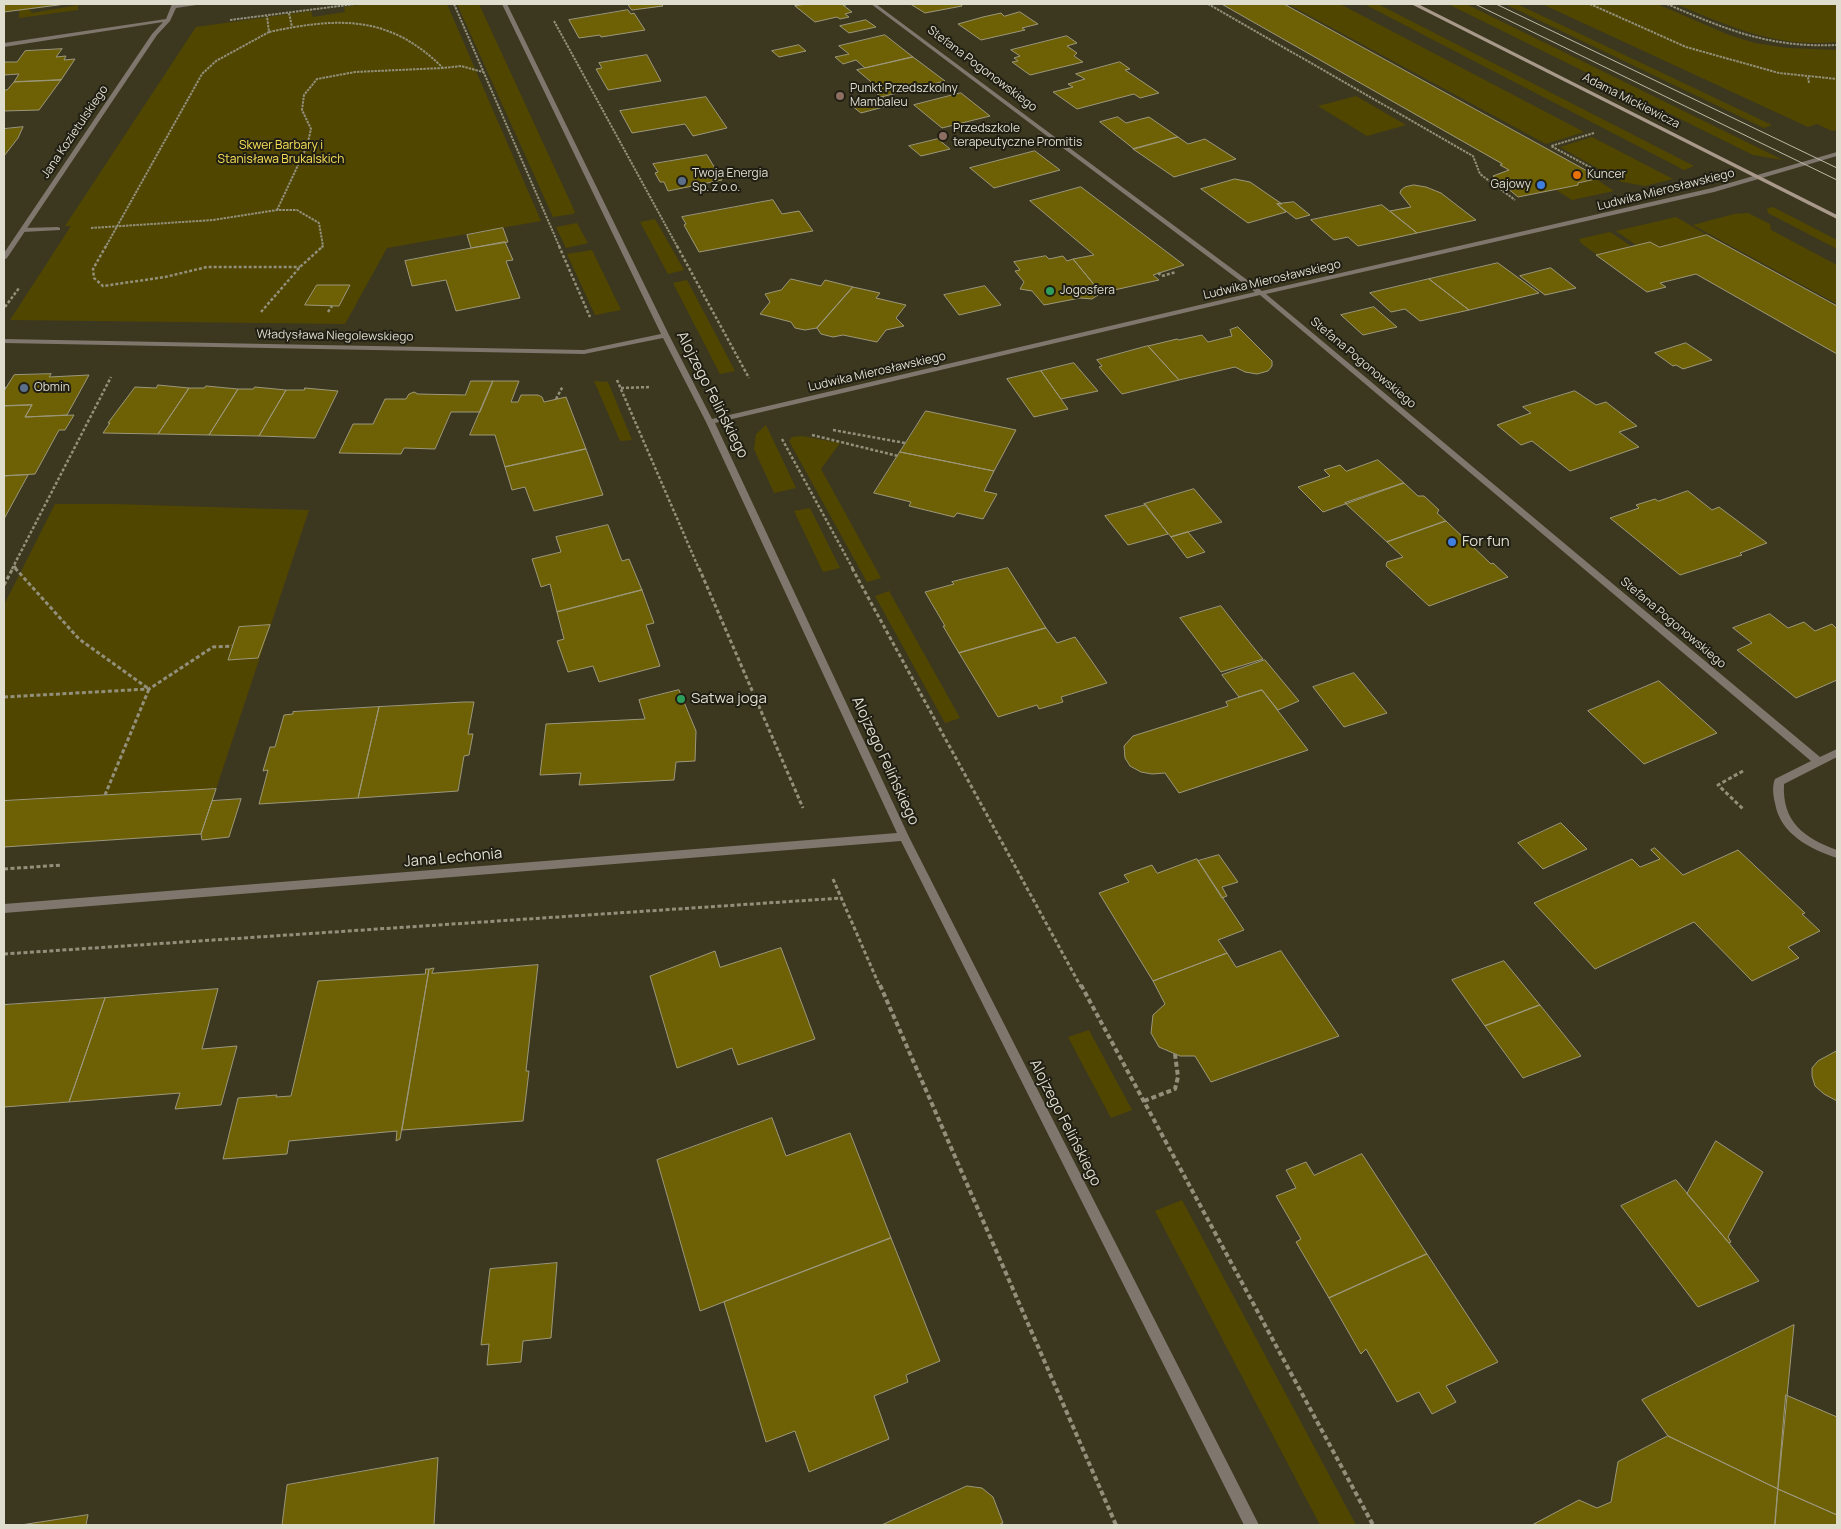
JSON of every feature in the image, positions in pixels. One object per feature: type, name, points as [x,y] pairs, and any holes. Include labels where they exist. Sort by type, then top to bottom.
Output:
[{"type":"main road","name":"Adama Mickiewicza","points":[[1414,4],[1837,217]]},
{"type":"street","points":[[175,5],[200,4]]},
{"type":"street","name":"Alojzego Felińskiego","points":[[504,4],[665,335],[710,422],[904,837],[1252,1525]]},
{"type":"street","name":"Stefana Pogonowskiego","points":[[873,4],[1261,293],[1819,762]]},
{"type":"street","name":"Jana Kozietulskiego","points":[[4,258],[155,34],[168,20],[175,5]]},
{"type":"street","points":[[4,45],[168,20]]},
{"type":"street","name":"Ludwika Mierosławskiego","points":[[710,422],[1261,293],[1714,190],[1837,154]]},
{"type":"street","points":[[23,230],[58,229]]},
{"type":"street","name":"Władysława Niegolewskiego","points":[[4,341],[584,352],[665,335]]},
{"type":"street","points":[[1837,753],[1780,782],[1777,795],[1779,807],[1785,821],[1813,845],[1837,854]]},
{"type":"street","name":"Jana Lechonia","points":[[4,909],[904,837]]},
{"type":"path","points":[[230,20],[355,4]]},
{"type":"path","points":[[454,4],[805,814]]},
{"type":"path","points":[[1208,4],[1473,156],[1480,174],[1516,200]]},
{"type":"path","points":[[1590,4],[1686,47],[1750,66],[1808,77],[1837,79]]},
{"type":"path","points":[[1666,4],[1736,34],[1763,41],[1805,46],[1837,45]]},
{"type":"path","points":[[549,12],[752,382],[780,427],[898,456]]},
{"type":"path","points":[[289,13],[292,27]]},
{"type":"path","points":[[266,16],[269,32]]},
{"type":"path","points":[[300,267],[207,267],[165,277],[104,286],[94,278],[93,269],[202,74],[216,61],[269,32],[292,27],[332,23],[370,27],[404,36],[443,68]]},
{"type":"path","points":[[277,210],[307,146],[311,129],[302,110],[304,95],[317,79],[355,72],[461,66],[484,72]]},
{"type":"path","points":[[1808,77],[1809,83]]},
{"type":"path","points":[[1596,132],[1552,146],[1611,179]]},
{"type":"path","points":[[1596,176],[1603,174]]},
{"type":"path","points":[[58,229],[116,228],[213,220],[277,210],[296,210],[319,223],[323,246],[300,267],[266,305]]},
{"type":"path","points":[[1158,273],[1162,276],[1176,272]]},
{"type":"path","points":[[4,585],[113,374]]},
{"type":"path","points":[[780,427],[778,433],[1144,1101],[1373,1525]]},
{"type":"path","points":[[829,429],[906,443]]},
{"type":"path","points":[[14,566],[79,639],[148,689]]},
{"type":"path","points":[[4,697],[148,689],[214,647],[233,646]]},
{"type":"path","points":[[105,795],[148,689]]},
{"type":"path","points":[[833,879],[1116,1525]]},
{"type":"path","points":[[4,954],[842,898]]},
{"type":"path","points":[[1144,1101],[1175,1089],[1178,1077],[1175,1054]]},
{"type":"green space","name":"Skwer Barbary i Stanisława Brukalskich","points":[[366,4],[447,4],[541,221],[387,248],[345,324],[10,320],[71,226],[65,226],[196,27],[311,11],[313,17],[345,12],[344,7]],"holes":[[[317,285],[350,285],[339,306],[305,305]]]},
{"type":"green space","points":[[457,4],[479,4],[575,212],[573,214],[553,217]]},
{"type":"green space","points":[[1288,4],[1340,4],[1584,132],[1546,144]]},
{"type":"green space","points":[[1364,4],[1378,4],[1694,166],[1684,170]]},
{"type":"green space","points":[[1448,4],[1466,4],[1783,160],[1753,155]]},
{"type":"green space","points":[[1505,4],[1517,4],[1772,125],[1764,128]]},
{"type":"green space","points":[[1542,4],[1657,4],[1729,35],[1755,43],[1788,48],[1837,50],[1837,130],[1832,131],[1817,124],[1808,127]]},
{"type":"green space","points":[[1676,4],[1837,4],[1837,42],[1794,42],[1774,39],[1735,28]]},
{"type":"green space","points":[[78,5],[78,10],[19,18],[19,10],[29,9],[32,13]]},
{"type":"green space","points":[[1356,96],[1406,125],[1367,136],[1318,106]]},
{"type":"green space","points":[[1592,137],[1673,179],[1645,186],[1622,182],[1560,147]]},
{"type":"green space","points":[[1596,179],[1614,191],[1572,200],[1556,190]]},
{"type":"green space","points":[[1773,207],[1837,240],[1837,249],[1768,213],[1767,209]]},
{"type":"green space","points":[[1748,213],[1770,224],[1771,230],[1837,265],[1837,304],[1693,225],[1734,214]]},
{"type":"green space","points":[[1676,217],[1707,235],[1659,247],[1636,245],[1616,231]]},
{"type":"green space","points":[[655,219],[684,270],[668,274],[640,222]]},
{"type":"green space","points":[[577,223],[588,243],[566,248],[556,227]]},
{"type":"green space","points":[[1610,232],[1631,246],[1597,255],[1581,243],[1579,239]]},
{"type":"green space","points":[[592,250],[621,310],[595,315],[567,254]]},
{"type":"green space","points":[[687,280],[735,371],[720,374],[673,283]]},
{"type":"green space","points":[[594,381],[608,382],[632,440],[620,441]]},
{"type":"green space","points":[[766,425],[796,488],[774,493],[754,449],[756,434]]},
{"type":"green space","points":[[802,436],[840,443],[821,469],[881,578],[867,582],[789,441],[792,437]]},
{"type":"green space","points":[[55,504],[309,510],[216,789],[4,801],[4,605]]},
{"type":"green space","points":[[810,508],[840,568],[823,572],[794,511]]},
{"type":"green space","points":[[889,591],[960,718],[945,723],[875,596]]},
{"type":"green space","points":[[1089,1030],[1132,1110],[1111,1118],[1068,1037]]},
{"type":"green space","points":[[1182,1200],[1356,1525],[1320,1525],[1155,1211]]},
{"type":"building","points":[[4,4],[66,4],[4,12]]},
{"type":"building","points":[[628,4],[661,4],[663,6],[632,10]]},
{"type":"building","points":[[807,4],[844,4],[852,12],[845,14],[849,17],[840,19],[837,17],[815,22],[795,6]]},
{"type":"building","points":[[913,4],[961,4],[962,6],[925,13]]},
{"type":"building","points":[[1222,4],[1284,4],[1600,178],[1578,183],[1578,185],[1518,197],[1493,176],[1509,170],[1500,165],[1502,164]]},
{"type":"building","points":[[628,10],[631,14],[634,13],[645,30],[601,37],[600,35],[579,38],[569,20]]},
{"type":"building","points":[[1020,12],[1038,24],[1022,28],[1025,30],[981,40],[958,24],[1001,13],[1004,16]]},
{"type":"building","points":[[866,20],[876,27],[849,33],[840,26]]},
{"type":"building","points":[[885,35],[913,57],[865,68],[856,60],[843,64],[835,57],[849,54],[839,46]]},
{"type":"building","points":[[1067,36],[1077,43],[1067,46],[1077,53],[1074,56],[1083,62],[1030,75],[1012,62],[1018,61],[1014,58],[1020,56],[1011,50]]},
{"type":"building","points":[[799,45],[806,51],[779,57],[772,51]]},
{"type":"building","points":[[62,49],[56,57],[66,56],[64,60],[75,59],[61,80],[14,82],[19,74],[4,75],[4,62],[17,62],[25,51]]},
{"type":"building","points":[[647,55],[661,81],[608,90],[596,69],[602,68],[599,63]]},
{"type":"building","points":[[913,57],[945,81],[881,97],[870,88],[876,86],[857,70]]},
{"type":"building","points":[[1120,62],[1130,69],[1125,70],[1159,93],[1140,98],[1134,94],[1077,109],[1053,92],[1073,87],[1068,84],[1085,79],[1076,74]]},
{"type":"building","points":[[61,80],[39,110],[4,111],[4,90],[7,90],[14,82]]},
{"type":"building","points":[[961,93],[990,116],[942,128],[914,105]]},
{"type":"building","points":[[706,97],[727,128],[693,136],[685,124],[632,133],[620,111]]},
{"type":"building","points":[[884,98],[891,105],[861,113],[852,106]]},
{"type":"building","points":[[1118,117],[1126,123],[1149,117],[1178,137],[1134,149],[1100,122]]},
{"type":"building","points":[[23,127],[18,138],[4,156],[4,129]]},
{"type":"building","points":[[1178,137],[1188,144],[1205,139],[1236,159],[1174,177],[1133,149]]},
{"type":"building","points":[[938,139],[950,149],[921,156],[909,146]]},
{"type":"building","points":[[1035,151],[1060,170],[994,188],[970,168]]},
{"type":"building","points":[[707,155],[722,180],[668,191],[664,182],[660,182],[655,173],[658,172],[653,164]]},
{"type":"building","points":[[1235,179],[1250,182],[1282,204],[1277,204],[1286,212],[1248,223],[1201,189]]},
{"type":"building","points":[[1414,185],[1441,193],[1476,220],[1417,233],[1390,211],[1411,207],[1400,193],[1405,187]]},
{"type":"building","points":[[1081,187],[1184,265],[1153,275],[1159,280],[1101,293],[1073,259],[1094,255],[1030,201]]},
{"type":"building","points":[[773,200],[782,214],[799,211],[813,231],[699,252],[684,225],[686,224],[682,217]]},
{"type":"building","points":[[1294,202],[1310,215],[1296,219],[1277,204]]},
{"type":"building","points":[[1382,205],[1417,233],[1358,246],[1348,237],[1334,240],[1311,220]]},
{"type":"building","points":[[503,228],[508,242],[471,248],[467,235]]},
{"type":"building","points":[[1707,235],[1837,306],[1837,354],[1696,274],[1660,283],[1666,287],[1647,292],[1596,255],[1650,242],[1659,247]]},
{"type":"building","points":[[505,242],[513,260],[506,261],[520,298],[456,311],[446,280],[412,286],[405,261]]},
{"type":"building","points":[[1046,256],[1049,259],[1063,256],[1067,261],[1073,259],[1101,293],[1092,299],[1080,298],[1044,305],[1032,291],[1020,289],[1024,282],[1015,271],[1020,270],[1014,262]]},
{"type":"building","points":[[1498,263],[1539,293],[1469,310],[1429,279]]},
{"type":"building","points":[[1551,268],[1576,288],[1545,295],[1520,276]]},
{"type":"building","points":[[791,279],[821,286],[825,280],[853,287],[817,328],[805,330],[795,328],[791,322],[760,314],[770,302],[765,294],[781,290]]},
{"type":"building","points":[[1429,279],[1469,310],[1420,321],[1405,309],[1391,312],[1370,293]]},
{"type":"building","points":[[317,285],[350,285],[339,306],[305,305]]},
{"type":"building","points":[[985,286],[1001,305],[959,315],[944,295]]},
{"type":"building","points":[[853,287],[880,293],[876,298],[906,305],[896,318],[904,326],[886,330],[877,342],[843,335],[833,337],[821,334],[817,328]]},
{"type":"building","points":[[1374,307],[1397,327],[1363,335],[1341,315]]},
{"type":"building","points":[[1238,327],[1272,361],[1272,366],[1268,371],[1257,374],[1245,372],[1235,367],[1179,380],[1148,346],[1202,335],[1208,342],[1232,336],[1230,330]]},
{"type":"building","points":[[1686,343],[1712,360],[1683,369],[1676,365],[1673,366],[1655,353]]},
{"type":"building","points":[[1148,346],[1179,380],[1122,394],[1099,367],[1102,366],[1097,360]]},
{"type":"building","points":[[1074,363],[1098,391],[1061,399],[1041,371]]},
{"type":"building","points":[[1041,371],[1068,409],[1034,417],[1007,379]]},
{"type":"building","points":[[51,374],[49,377],[89,375],[67,415],[25,417],[32,405],[4,406],[4,391],[14,375]]},
{"type":"building","points":[[471,381],[493,381],[480,412],[451,412],[435,449],[404,448],[401,454],[339,453],[353,424],[373,424],[385,399],[406,399],[409,394],[414,392],[418,394],[465,395]]},
{"type":"building","points":[[493,381],[519,381],[511,402],[518,402],[521,395],[538,395],[542,397],[544,402],[566,397],[586,449],[505,467],[495,435],[470,435]]},
{"type":"building","points":[[158,385],[189,388],[158,434],[103,433],[110,423],[108,423],[135,387],[156,388]]},
{"type":"building","points":[[206,386],[238,389],[209,435],[158,434],[189,388],[204,388]]},
{"type":"building","points":[[255,387],[286,390],[259,436],[209,435],[238,389],[253,389]]},
{"type":"building","points":[[305,388],[338,391],[315,438],[259,436],[286,390],[304,390]]},
{"type":"building","points":[[1575,391],[1596,405],[1606,402],[1637,426],[1619,432],[1639,447],[1570,471],[1532,441],[1521,445],[1497,425],[1531,413],[1523,407]]},
{"type":"building","points":[[32,405],[25,417],[74,415],[65,430],[59,430],[35,474],[4,476],[4,406]]},
{"type":"building","points":[[926,411],[1016,430],[994,471],[900,452]]},
{"type":"building","points":[[586,449],[603,495],[534,511],[525,487],[512,490],[505,467]]},
{"type":"building","points":[[900,452],[994,471],[984,491],[997,494],[983,519],[957,513],[954,517],[909,506],[911,502],[874,493]]},
{"type":"building","points":[[1378,460],[1404,483],[1323,512],[1298,487],[1330,476],[1324,470],[1340,465],[1346,471]]},
{"type":"building","points":[[28,475],[4,519],[4,476]]},
{"type":"building","points":[[1404,483],[1418,496],[1424,496],[1439,510],[1437,513],[1446,521],[1387,542],[1345,503]]},
{"type":"building","points":[[1194,489],[1222,522],[1171,537],[1144,504]]},
{"type":"building","points":[[1688,491],[1712,510],[1719,507],[1767,543],[1740,553],[1742,555],[1680,575],[1610,518],[1639,508],[1636,505],[1655,499],[1658,501]]},
{"type":"building","points":[[1146,505],[1168,534],[1128,545],[1105,516]]},
{"type":"building","points":[[1446,521],[1491,564],[1493,563],[1508,577],[1429,606],[1386,566],[1387,562],[1403,557],[1387,542]]},
{"type":"building","points":[[608,525],[622,561],[629,559],[642,590],[557,612],[550,584],[541,587],[532,559],[561,552],[556,537]]},
{"type":"building","points":[[1188,532],[1205,552],[1187,558],[1171,537]]},
{"type":"building","points":[[1008,568],[1046,628],[959,653],[925,592],[954,584],[952,582]]},
{"type":"building","points":[[642,590],[654,623],[646,625],[660,666],[599,682],[593,666],[568,672],[557,641],[564,639],[557,612]]},
{"type":"building","points":[[1221,606],[1263,659],[1221,672],[1180,618]]},
{"type":"building","points":[[1770,614],[1788,628],[1804,622],[1815,631],[1832,624],[1837,629],[1837,680],[1796,698],[1737,650],[1752,643],[1733,628]]},
{"type":"building","points":[[270,625],[258,658],[228,660],[239,627]]},
{"type":"building","points":[[1046,628],[1057,643],[1075,637],[1107,683],[1061,697],[1063,702],[1039,709],[1037,705],[998,717],[959,653]]},
{"type":"building","points":[[1265,660],[1299,701],[1278,710],[1262,690],[1239,697],[1222,675]]},
{"type":"building","points":[[1354,673],[1387,713],[1344,727],[1313,687]]},
{"type":"building","points":[[1659,681],[1717,733],[1644,764],[1588,711]]},
{"type":"building","points":[[679,690],[696,731],[695,761],[676,762],[674,780],[579,785],[581,773],[540,775],[546,724],[645,719],[639,700]]},
{"type":"building","points":[[1262,690],[1308,750],[1179,793],[1165,773],[1152,774],[1141,772],[1130,766],[1125,758],[1124,746],[1133,736],[1228,706],[1226,702]]},
{"type":"building","points":[[474,702],[468,734],[473,734],[469,755],[464,756],[458,791],[358,798],[379,707]]},
{"type":"building","points":[[379,707],[358,798],[259,804],[268,770],[263,771],[270,747],[275,747],[284,715],[293,714],[293,712]]},
{"type":"building","points":[[216,789],[201,834],[4,847],[4,801]]},
{"type":"building","points":[[241,799],[229,837],[202,840],[201,834],[212,801]]},
{"type":"building","points":[[1561,823],[1587,849],[1543,869],[1518,843]]},
{"type":"building","points":[[1655,848],[1683,875],[1738,850],[1805,913],[1802,914],[1820,931],[1788,947],[1799,958],[1752,981],[1694,922],[1595,969],[1534,903],[1632,859],[1640,867],[1660,859],[1651,850]]},
{"type":"building","points":[[1219,855],[1238,882],[1222,887],[1227,896],[1222,898],[1198,861]]},
{"type":"building","points":[[1197,859],[1244,930],[1218,940],[1227,953],[1153,981],[1099,893],[1129,882],[1124,875],[1152,865],[1157,873]]},
{"type":"building","points":[[781,948],[815,1039],[738,1065],[732,1048],[677,1068],[650,976],[715,951],[720,967]]},
{"type":"building","points":[[1281,951],[1339,1036],[1211,1082],[1195,1056],[1180,1056],[1159,1047],[1151,1033],[1153,1015],[1165,1004],[1153,981],[1227,953],[1236,967]]},
{"type":"building","points":[[1504,961],[1540,1005],[1485,1026],[1452,980]]},
{"type":"building","points":[[538,965],[526,1071],[529,1071],[523,1121],[402,1130],[429,969],[434,968],[432,973]]},
{"type":"building","points":[[426,969],[429,969],[400,1139],[396,1141],[397,1131],[289,1141],[287,1154],[223,1159],[238,1098],[277,1095],[276,1097],[291,1096],[318,981],[425,974]]},
{"type":"building","points":[[218,989],[202,1049],[237,1046],[221,1105],[175,1109],[180,1093],[69,1102],[105,998]]},
{"type":"building","points":[[105,998],[69,1102],[4,1107],[4,1005]]},
{"type":"building","points":[[1540,1005],[1581,1056],[1523,1078],[1485,1026]]},
{"type":"building","points":[[1837,1051],[1837,1101],[1824,1094],[1815,1086],[1812,1068],[1818,1061]]},
{"type":"building","points":[[772,1118],[786,1156],[850,1133],[891,1238],[700,1311],[657,1160]]},
{"type":"building","points":[[1716,1141],[1763,1172],[1728,1237],[1731,1242],[1729,1243],[1687,1194]]},
{"type":"building","points":[[1362,1154],[1427,1254],[1329,1298],[1296,1242],[1301,1239],[1276,1196],[1296,1188],[1286,1170],[1306,1162],[1314,1175]]},
{"type":"building","points":[[1676,1180],[1759,1281],[1698,1307],[1621,1206]]},
{"type":"building","points":[[891,1238],[940,1361],[906,1375],[908,1382],[874,1396],[889,1439],[809,1472],[795,1431],[766,1442],[724,1302]]},
{"type":"building","points":[[1427,1254],[1498,1362],[1446,1386],[1456,1402],[1432,1414],[1419,1392],[1397,1402],[1366,1349],[1361,1354],[1329,1298]]},
{"type":"building","points":[[557,1263],[551,1338],[523,1341],[521,1362],[487,1365],[489,1344],[481,1345],[490,1269]]},
{"type":"building","points":[[1794,1325],[1778,1489],[1668,1436],[1642,1400]]},
{"type":"building","points":[[1786,1395],[1837,1417],[1837,1515],[1778,1489]]},
{"type":"building","points":[[1668,1436],[1778,1489],[1775,1525],[1532,1525],[1579,1500],[1597,1508],[1611,1502],[1618,1462]]},
{"type":"building","points":[[438,1458],[434,1525],[282,1525],[287,1485]]},
{"type":"building","points":[[967,1486],[982,1488],[993,1497],[1003,1523],[998,1525],[882,1525]]},
{"type":"building","points":[[1778,1489],[1837,1515],[1837,1525],[1775,1525]]},
{"type":"building","points":[[88,1515],[86,1525],[21,1525]]},
{"type":"tram line","points":[[1475,4],[1837,180]]},
{"type":"tram line","points":[[1496,4],[1837,168]]},
{"type":"place","name":"Punkt Przedszkolny Mambaleu","points":[[840,96]]},
{"type":"place","name":"Przedszkole terapeutyczne Promitis","points":[[943,136]]},
{"type":"place","name":"Kuncer","points":[[1577,175]]},
{"type":"place","name":"Twoja Energia Sp. z o.o.","points":[[682,181]]},
{"type":"place","name":"Gajowy","points":[[1541,185]]},
{"type":"place","name":"Jogosfera","points":[[1050,291]]},
{"type":"place","name":"Obmin","points":[[24,388]]},
{"type":"place","name":"For fun","points":[[1452,542]]},
{"type":"place","name":"Satwa joga","points":[[681,699]]}]
